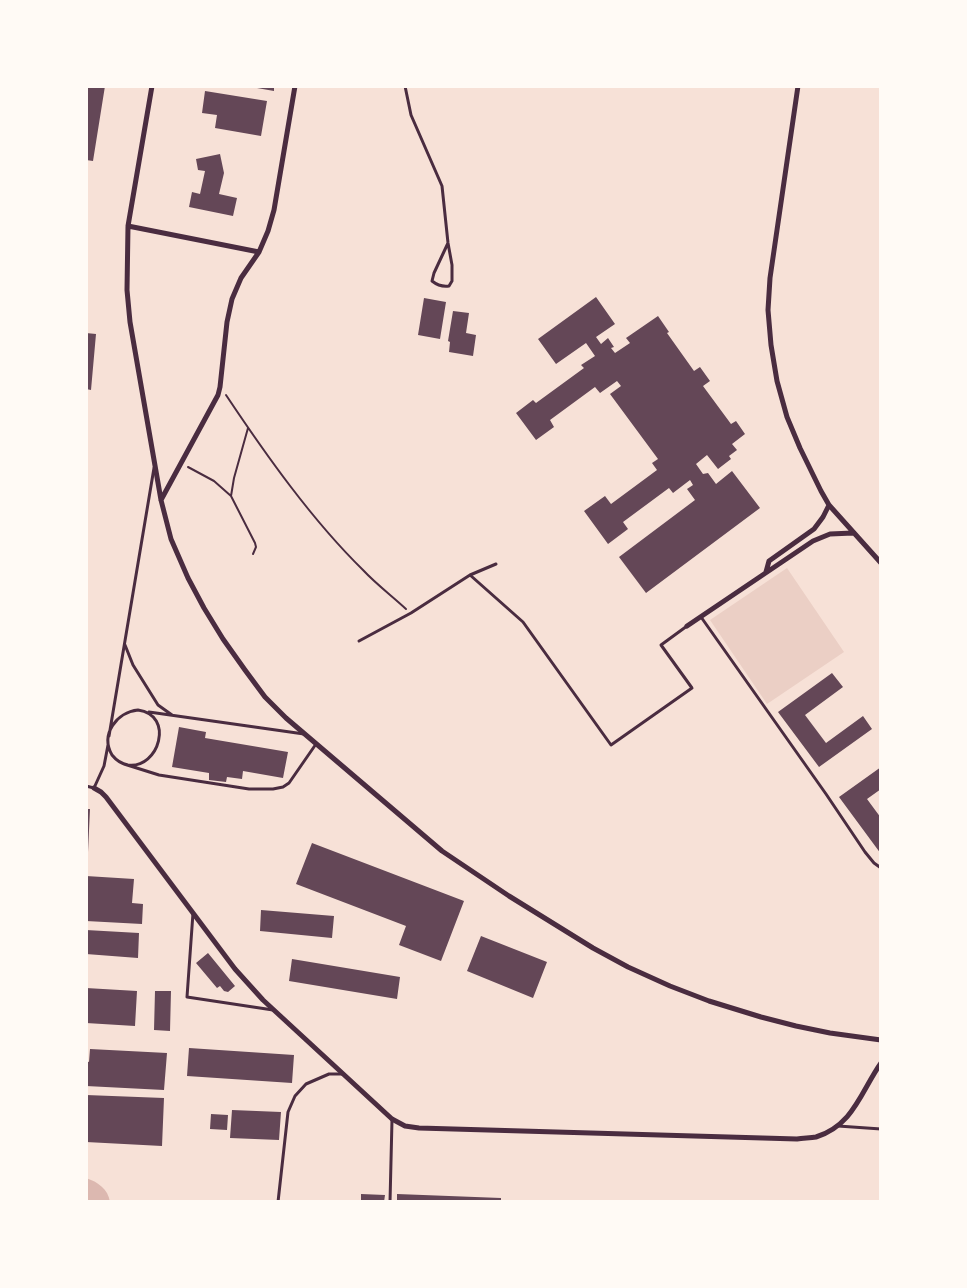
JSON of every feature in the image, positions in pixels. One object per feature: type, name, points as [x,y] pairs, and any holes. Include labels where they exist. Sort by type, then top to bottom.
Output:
[{"type":"street","points":[[152,86],[128,226],[127,290],[130,322],[154,465],[172,539],[188,578],[218,631],[265,697],[304,734],[442,851],[550,922],[594,948],[678,989],[709,1001],[761,1017],[830,1033],[881,1040]]},
{"type":"street","points":[[161,500],[218,395],[227,322],[232,298],[241,278],[259,252],[274,210],[294,86]]},
{"type":"street","points":[[798,86],[770,278],[768,310],[776,381],[787,417],[800,448],[829,505],[881,563]]},
{"type":"street","points":[[128,226],[259,252]]},
{"type":"street","points":[[766,573],[769,561],[814,529],[829,505]]},
{"type":"street","points":[[687,626],[813,541],[830,534],[853,533]]},
{"type":"street","points":[[94,788],[106,797],[234,969],[263,1000],[392,1119],[405,1126],[420,1128],[797,1139],[816,1137],[837,1126],[849,1116],[881,1063]]},
{"type":"lane","points":[[406,86],[411,115],[442,186],[452,265],[452,281],[449,286],[442,286],[432,281],[448,243]]},
{"type":"lane","points":[[86,786],[94,788],[104,766],[154,465]]},
{"type":"lane","points":[[359,642],[411,613],[470,575],[496,564]]},
{"type":"lane","points":[[470,575],[523,622],[611,745],[692,688],[661,644],[687,626]]},
{"type":"lane","points":[[701,617],[826,794],[864,852],[881,868]]},
{"type":"lane","points":[[124,644],[133,666],[158,704],[173,715]]},
{"type":"lane","points":[[109,736],[114,723],[121,716],[132,711],[144,711],[304,734]]},
{"type":"lane","points":[[124,764],[135,765],[145,761],[156,750],[160,734],[157,722],[154,717],[144,711]]},
{"type":"lane","points":[[109,742],[112,755],[124,764],[159,775],[249,789],[273,789],[289,783],[316,744]]},
{"type":"lane","points":[[192,913],[187,997],[274,1010]]},
{"type":"lane","points":[[278,1202],[288,1112],[295,1096],[306,1084],[330,1074],[344,1074]]},
{"type":"lane","points":[[390,1202],[392,1119]]},
{"type":"lane","points":[[837,1126],[881,1128]]},
{"type":"path","points":[[220,387],[295,492],[339,545],[363,571],[411,613]]},
{"type":"path","points":[[231,496],[248,428]]},
{"type":"path","points":[[182,463],[214,481],[231,496],[255,543],[254,554]]},
{"type":"shaded area","points":[[787,568],[844,652],[767,704],[710,620]]},
{"type":"shaded area","points":[[86,1178],[102,1187],[107,1193],[110,1202],[86,1202]]},
{"type":"building","points":[[86,86],[105,86],[93,161],[86,160]]},
{"type":"building","points":[[257,86],[274,86],[274,91],[257,88]]},
{"type":"building","points":[[205,91],[267,101],[261,136],[215,128],[217,115],[202,113]]},
{"type":"building","points":[[220,154],[224,173],[219,194],[237,198],[233,216],[189,207],[192,192],[200,194],[205,171],[198,170],[196,159]]},
{"type":"building","points":[[596,297],[615,324],[596,337],[601,344],[608,338],[614,347],[611,348],[615,353],[630,343],[626,338],[658,316],[669,332],[667,333],[694,371],[700,367],[710,381],[703,386],[731,424],[736,421],[745,434],[732,444],[737,450],[729,456],[731,459],[718,469],[707,455],[696,464],[703,474],[708,473],[716,484],[732,471],[760,508],[646,593],[619,557],[695,500],[687,489],[693,485],[690,480],[673,493],[669,488],[623,522],[628,529],[608,544],[584,511],[605,496],[611,504],[657,470],[652,463],[658,459],[610,394],[621,386],[617,381],[600,393],[595,387],[550,420],[554,427],[536,440],[516,413],[533,400],[536,403],[584,368],[581,365],[595,356],[586,343],[556,364],[538,339]]},
{"type":"building","points":[[424,298],[446,302],[440,339],[418,335]]},
{"type":"building","points":[[453,311],[469,313],[466,333],[476,335],[473,356],[449,352],[450,342],[448,341]]},
{"type":"building","points":[[86,333],[96,334],[91,390],[86,389]]},
{"type":"building","points":[[832,673],[843,687],[805,715],[826,743],[863,716],[872,729],[819,767],[778,712]]},
{"type":"building","points":[[179,727],[206,732],[205,738],[288,752],[283,778],[243,771],[242,779],[227,777],[226,782],[209,780],[209,773],[172,767]]},
{"type":"building","points":[[881,767],[881,789],[867,799],[881,818],[881,854],[839,797]]},
{"type":"building","points":[[86,809],[90,809],[88,852],[86,851]]},
{"type":"building","points":[[312,843],[464,901],[441,961],[399,945],[406,926],[296,884]]},
{"type":"building","points":[[86,876],[134,879],[132,903],[143,904],[142,924],[86,921]]},
{"type":"building","points":[[261,910],[334,916],[332,938],[260,931]]},
{"type":"building","points":[[86,930],[139,933],[138,958],[86,954]]},
{"type":"building","points":[[481,936],[547,962],[533,998],[467,971]]},
{"type":"building","points":[[208,953],[235,986],[228,992],[224,991],[220,986],[217,988],[196,963]]},
{"type":"building","points":[[292,959],[400,977],[397,999],[289,981]]},
{"type":"building","points":[[86,988],[137,991],[135,1026],[86,1023]]},
{"type":"building","points":[[155,991],[171,991],[170,1031],[154,1030]]},
{"type":"building","points":[[189,1048],[294,1055],[292,1083],[187,1076]]},
{"type":"building","points":[[90,1049],[167,1053],[164,1090],[86,1086],[86,1061],[89,1062]]},
{"type":"building","points":[[86,1095],[164,1098],[162,1146],[86,1142]]},
{"type":"building","points":[[232,1110],[281,1112],[279,1140],[230,1138]]},
{"type":"building","points":[[211,1114],[228,1115],[227,1130],[210,1129]]},
{"type":"building","points":[[361,1194],[385,1195],[384,1202],[361,1202]]},
{"type":"building","points":[[397,1194],[501,1198],[501,1202],[397,1202]]}]
